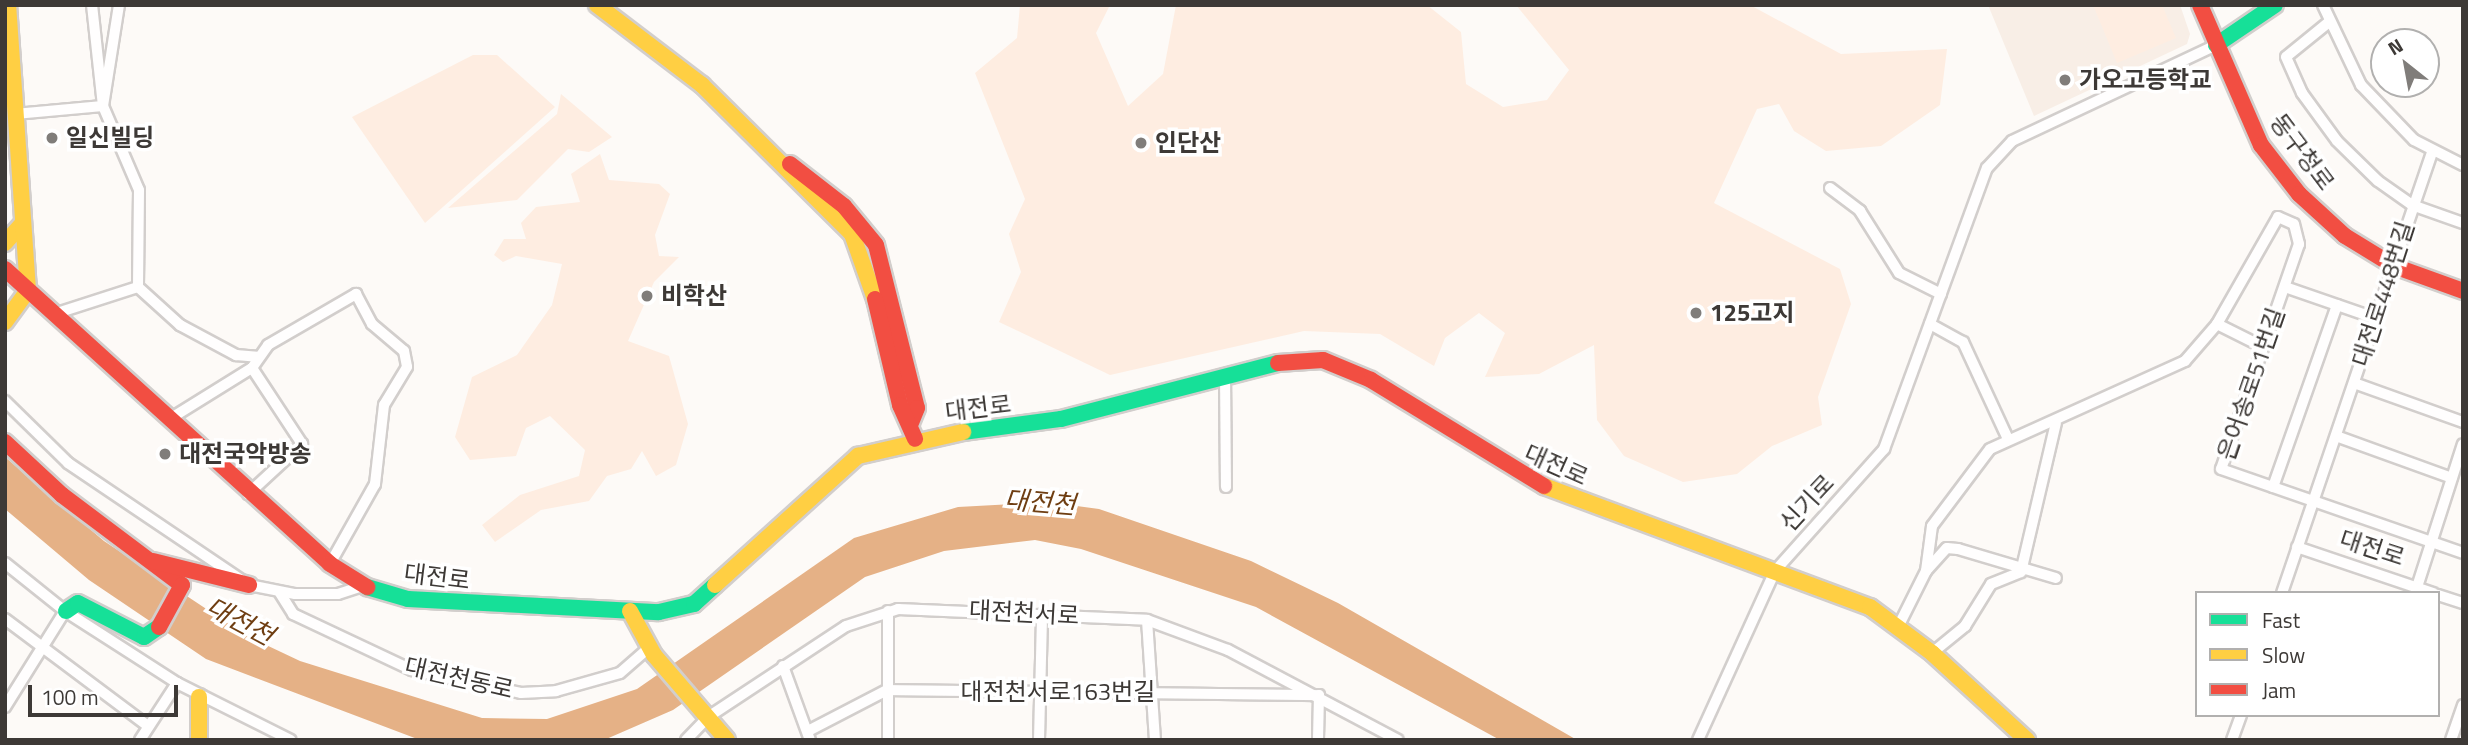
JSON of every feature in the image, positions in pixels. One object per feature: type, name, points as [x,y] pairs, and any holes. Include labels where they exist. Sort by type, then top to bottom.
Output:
[{"type":"main road","points":[[5,322],[28,290],[8,5]]},
{"type":"main road","points":[[597,5],[658,49],[784,161],[844,206],[876,245],[917,408],[913,431]]},
{"type":"main road","name":"동구청로","points":[[2200,5],[2261,145],[2299,194],[2345,236],[2394,266],[2463,291]]},
{"type":"main road","name":"신기로","points":[[2216,45],[2275,5]]},
{"type":"main road","points":[[5,243],[23,223]]},
{"type":"main road","name":"대전로","points":[[5,269],[248,494],[330,564],[362,586],[443,604],[630,611],[694,604],[731,576],[834,474],[858,456],[913,431],[1061,419],[1225,374],[1280,362],[1323,360],[1351,369],[1527,480],[1870,607],[1899,625],[2027,740]]},
{"type":"main road","points":[[5,442],[62,495],[179,581],[182,592],[159,628],[144,637],[78,603],[65,611]]},
{"type":"main road","points":[[151,561],[249,585]]},
{"type":"main road","points":[[630,611],[652,651],[727,740]]},
{"type":"main road","points":[[199,697],[199,740]]},
{"type":"street","points":[[92,5],[103,106],[139,190],[138,287],[180,325],[236,355],[257,357]]},
{"type":"street","points":[[103,106],[119,5]]},
{"type":"street","points":[[2323,5],[2361,85],[2432,153],[2463,165]]},
{"type":"street","name":"대전로448번길","points":[[2329,22],[2286,57],[2302,93],[2337,141],[2412,205],[2463,223]]},
{"type":"street","name":"신기로","points":[[1698,740],[1775,571],[1884,449],[1973,198],[1987,168],[2012,141],[2216,45]]},
{"type":"street","points":[[16,114],[103,106]]},
{"type":"street","name":"대전로448번길","points":[[2283,591],[2394,266],[2412,205],[2432,153]]},
{"type":"street","points":[[1830,188],[1860,211],[1899,273],[1941,294]]},
{"type":"street","name":"은어송로51번길","points":[[2217,324],[2278,217],[2294,224],[2300,237],[2221,469],[2463,553]]},
{"type":"street","points":[[54,314],[138,287]]},
{"type":"street","name":"은어송로51번길","points":[[2285,287],[2375,318]]},
{"type":"street","points":[[168,420],[251,368],[257,357],[356,293],[372,324],[404,351],[407,367],[384,405],[375,484],[330,564]]},
{"type":"street","points":[[2273,487],[2337,305]]},
{"type":"street","points":[[1930,324],[1963,342],[2007,437]]},
{"type":"street","points":[[1926,571],[1927,541],[1947,499],[2007,437],[2056,422],[2185,360],[2217,324],[2263,347]]},
{"type":"street","points":[[248,494],[302,444],[251,368]]},
{"type":"street","points":[[1225,374],[1226,487]]},
{"type":"street","name":"대전로448번길","points":[[2354,383],[2463,422]]},
{"type":"street","points":[[5,401],[68,463],[249,585],[280,593],[338,594],[362,586]]},
{"type":"street","points":[[5,418],[20,415]]},
{"type":"street","points":[[2021,572],[2056,422]]},
{"type":"street","points":[[2336,436],[2452,478]]},
{"type":"street","points":[[2417,587],[2463,444]]},
{"type":"street","name":"대전로","points":[[2297,547],[2428,591]]},
{"type":"street","points":[[1899,625],[1926,571],[1947,548],[2021,572],[2056,578]]},
{"type":"street","points":[[5,563],[65,611],[177,684],[291,740]]},
{"type":"street","points":[[1932,653],[1965,626],[1991,584],[2021,572]]},
{"type":"street","name":"대전천동로","points":[[280,593],[293,614],[412,670],[521,693],[556,691],[620,673],[652,651]]},
{"type":"street","points":[[2440,596],[2463,603]]},
{"type":"street","points":[[5,707],[65,611]]},
{"type":"street","points":[[888,611],[888,740]]},
{"type":"street","name":"대전천서로","points":[[686,740],[704,712],[846,626],[888,611],[1042,614],[1147,620],[1228,650],[1319,695],[1378,734],[1398,740]]},
{"type":"street","points":[[1040,740],[1042,614]]},
{"type":"street","points":[[5,620],[41,650],[148,726]]},
{"type":"street","points":[[1147,620],[1154,693],[1155,740]]},
{"type":"street","points":[[783,666],[809,735]]},
{"type":"street","points":[[140,740],[177,684]]},
{"type":"street","name":"대전천서로163번길","points":[[809,735],[887,690],[1319,695]]},
{"type":"street","points":[[1318,740],[1319,695]]},
{"type":"street","points":[[2451,740],[2463,705]]},
{"type":"street","points":[[2232,740],[2240,717]]},
{"type":"shaded area","points":[[1020,5],[1110,5],[1096,33],[1128,106],[1163,74],[1176,5],[1427,5],[1461,32],[1466,84],[1503,107],[1547,100],[1569,70],[1516,5],[1750,5],[1841,54],[1947,49],[1940,105],[1881,146],[1826,151],[1794,131],[1779,104],[1757,109],[1714,203],[1840,269],[1851,304],[1818,397],[1822,425],[1772,446],[1737,474],[1683,482],[1624,456],[1597,420],[1594,345],[1539,374],[1485,377],[1505,333],[1479,313],[1445,338],[1434,366],[1380,334],[1304,331],[1110,375],[999,322],[1021,272],[1009,234],[1025,199],[975,73],[1017,38]]},
{"type":"shaded area","name":"가오고등학교","points":[[1988,5],[2180,5],[2190,34],[2187,44],[2034,116]]},
{"type":"shaded area","points":[[2093,5],[2162,5],[2176,38],[2117,63]]},
{"type":"shaded area","points":[[473,55],[497,55],[555,107],[425,223],[352,117]]},
{"type":"shaded area","points":[[561,94],[612,137],[589,152],[568,149],[517,200],[448,208],[557,114]]},
{"type":"shaded area","points":[[600,154],[609,180],[659,184],[670,194],[655,235],[659,256],[679,257],[654,282],[628,341],[669,356],[688,424],[676,465],[656,476],[642,451],[631,469],[607,476],[589,501],[541,510],[495,542],[482,525],[520,495],[579,476],[585,450],[550,416],[526,428],[516,456],[470,460],[455,437],[472,377],[517,355],[552,305],[562,264],[516,256],[503,262],[494,255],[504,239],[526,239],[521,223],[536,207],[580,202],[571,174]]},
{"type":"shaded area","name":"대전천","points":[[5,457],[104,541],[247,636],[300,661],[482,718],[547,719],[637,689],[854,538],[958,507],[1047,502],[1099,509],[1251,561],[1338,603],[1577,740],[1500,740],[1256,607],[1081,549],[1035,540],[944,551],[865,577],[673,710],[604,740],[420,740],[206,659],[89,580],[5,509]]},
{"type":"traffic: fast","points":[[2216,45],[2275,5]]},
{"type":"traffic: fast","points":[[963,432],[1061,419],[1278,363]]},
{"type":"traffic: fast","points":[[367,587],[408,599],[659,612],[694,604],[715,585]]},
{"type":"traffic: fast","points":[[66,611],[78,603],[144,637],[159,627]]},
{"type":"traffic: slow","points":[[5,322],[28,290],[8,5]]},
{"type":"traffic: slow","points":[[597,5],[702,85],[852,234],[875,299]]},
{"type":"traffic: slow","points":[[5,243],[23,223]]},
{"type":"traffic: slow","points":[[715,585],[858,456],[963,432]]},
{"type":"traffic: slow","points":[[1544,486],[1870,607],[1932,653],[2027,740]]},
{"type":"traffic: slow","points":[[630,611],[654,655],[727,740]]},
{"type":"traffic: slow","points":[[199,697],[199,740]]},
{"type":"traffic: jam","points":[[2200,5],[2261,145],[2299,194],[2345,236],[2394,266],[2463,291]]},
{"type":"traffic: jam","points":[[790,164],[844,206],[876,245],[917,408],[911,423]]},
{"type":"traffic: jam","points":[[5,269],[330,564],[367,587]]},
{"type":"traffic: jam","points":[[875,299],[900,405],[915,439]]},
{"type":"traffic: jam","points":[[1278,363],[1323,360],[1371,380],[1544,486]]},
{"type":"traffic: jam","points":[[5,442],[62,495],[182,585],[159,627]]},
{"type":"traffic: jam","points":[[153,561],[249,585]]},
{"type":"place","name":"가오고등학교","points":[[2065,80]]},
{"type":"place","name":"일신빌딩","points":[[52,138]]},
{"type":"place","name":"인단산","points":[[1141,143]]},
{"type":"place","name":"비학산","points":[[647,296]]},
{"type":"place","name":"125고지","points":[[1696,313]]},
{"type":"place","name":"대전국악방송","points":[[165,454]]}]
